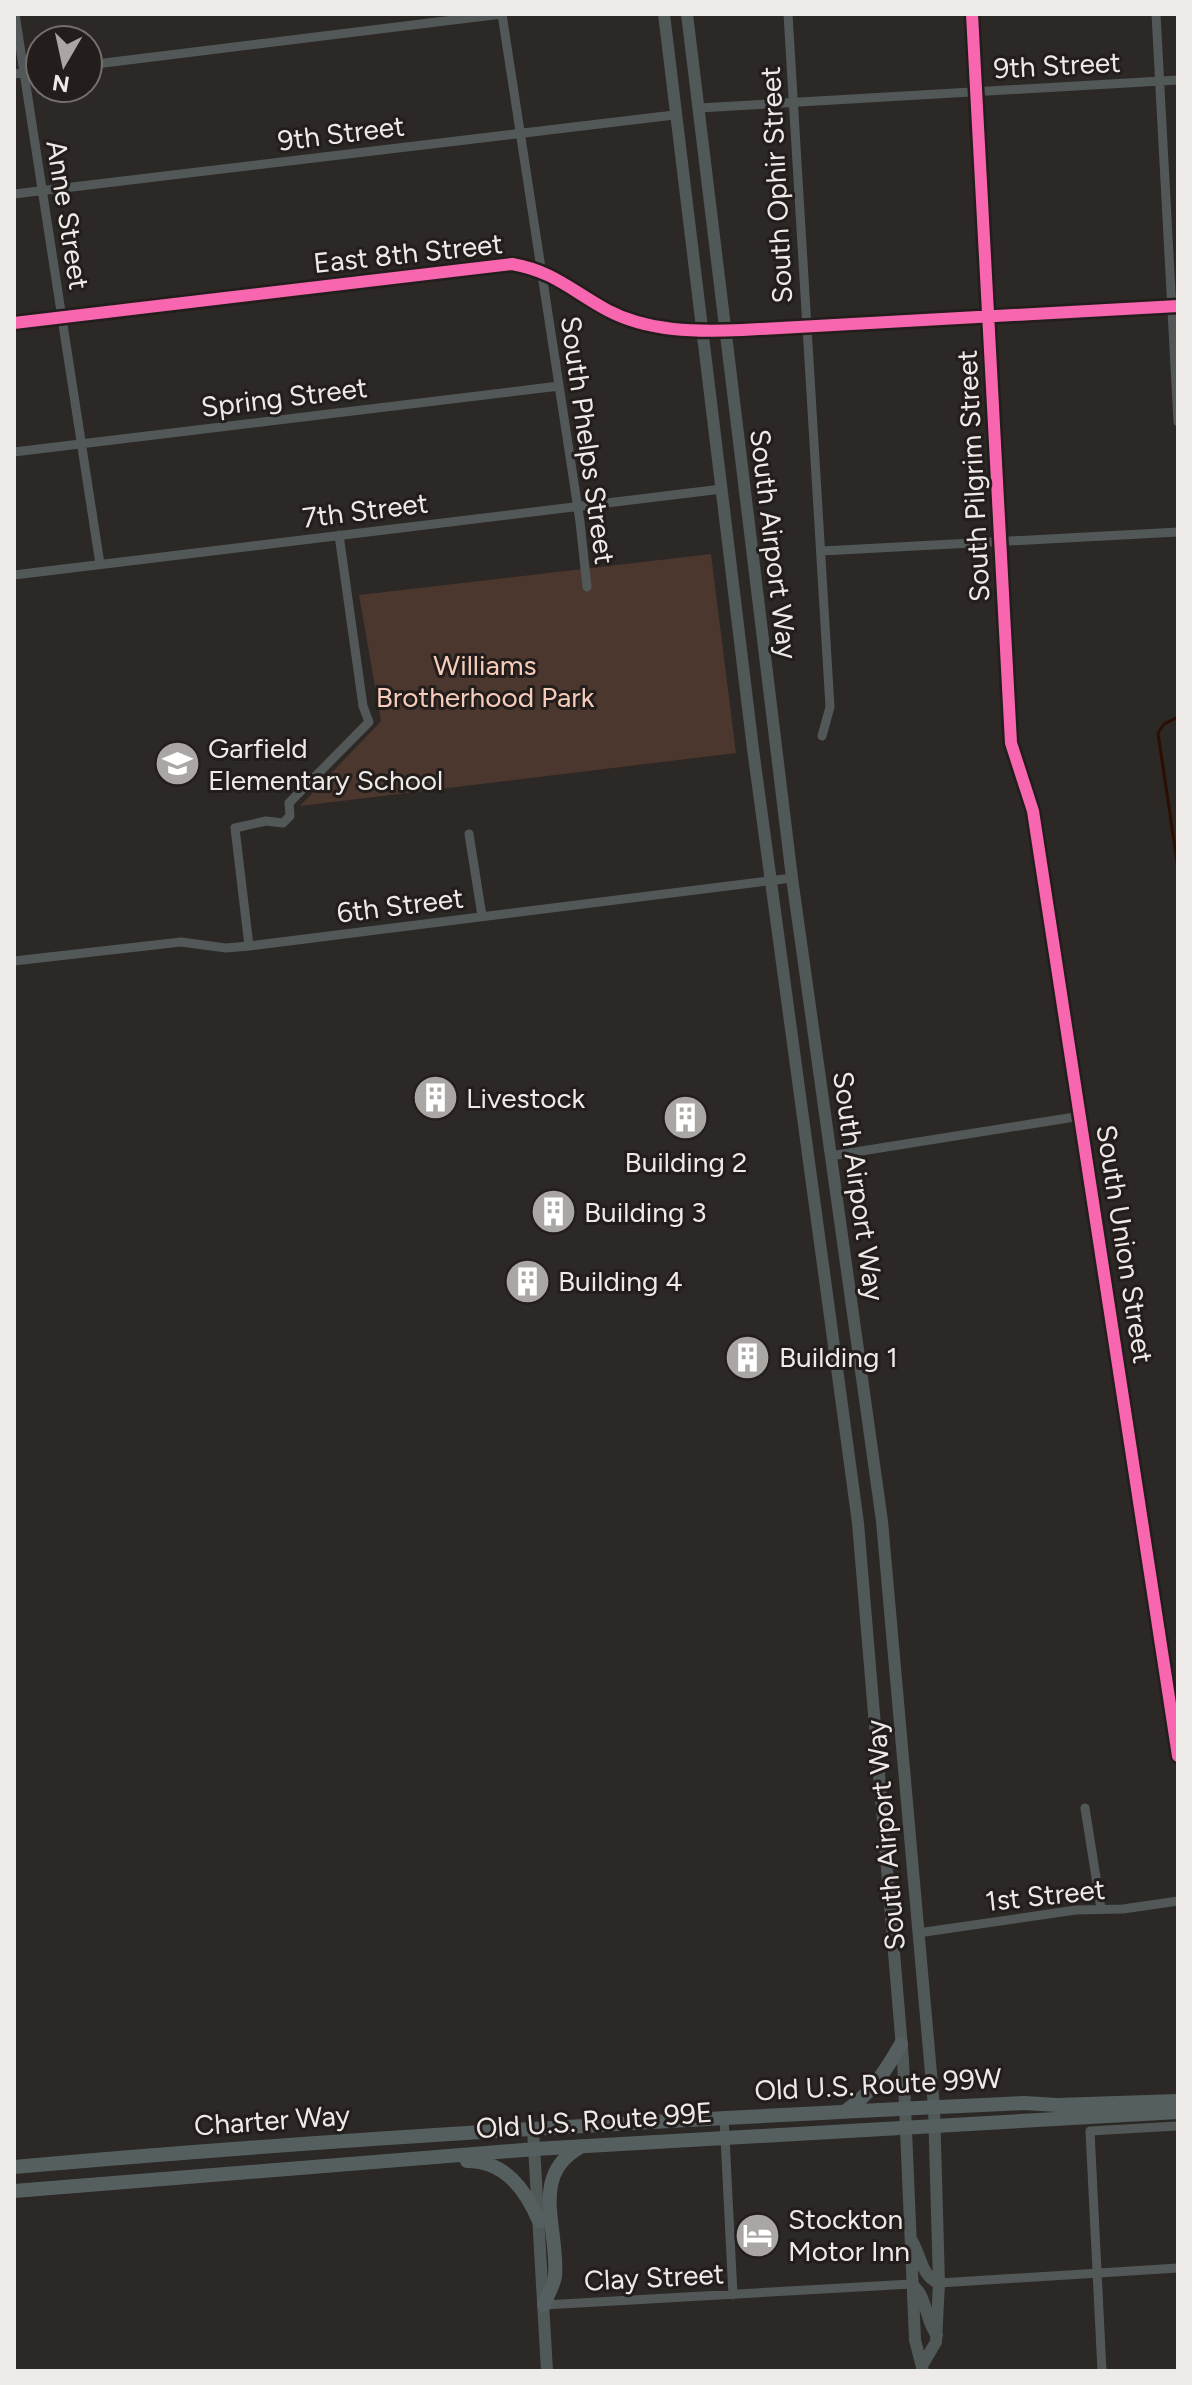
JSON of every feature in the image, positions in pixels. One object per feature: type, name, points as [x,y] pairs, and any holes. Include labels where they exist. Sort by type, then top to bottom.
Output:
[{"type":"main road","name":"South Airport Way","points":[[664,14],[674,115],[705,330],[771,880],[858,1523],[895,1955],[915,2340],[923,2368]]},
{"type":"main road","name":"South Airport Way","points":[[687,14],[792,878],[882,1521],[934,2107],[939,2283],[937,2335],[923,2368]]},
{"type":"main road","name":"East 8th Street","points":[[14,323],[501,264],[542,269],[625,318],[664,328],[724,331]]},
{"type":"main road","points":[[895,1955],[908,1938],[918,1933]]},
{"type":"main road","points":[[844,2112],[873,2089],[901,2044]]},
{"type":"main road","name":"Old U.S. Route 99W","points":[[533,2129],[905,2108],[1178,2101]]},
{"type":"main road","name":"Old U.S. Route 99E","points":[[14,2191],[535,2149],[1178,2112]]},
{"type":"main road","points":[[533,2129],[547,2371]]},
{"type":"main road","name":"Charter Way","points":[[14,2167],[533,2129]]},
{"type":"main road","points":[[544,2305],[555,2277],[550,2191],[553,2173],[562,2159],[583,2146]]},
{"type":"main road","points":[[201,2175],[214,2181],[479,2161],[500,2169],[517,2183],[539,2221]]},
{"type":"main road","points":[[910,2236],[924,2271],[931,2280],[939,2283]]},
{"type":"main road","points":[[911,2284],[919,2291],[928,2324],[937,2335]]},
{"type":"street","name":"Anne Street","points":[[15,14],[19,73],[42,191],[100,564]]},
{"type":"street","points":[[104,63],[502,14]]},
{"type":"street","name":"South Phelps Street","points":[[502,14],[587,587]]},
{"type":"street","name":"South Ophir Street","points":[[788,14],[830,707],[822,736]]},
{"type":"street","name":"South Pilgrim Street","points":[[972,14],[1011,743]]},
{"type":"street","points":[[1156,14],[1175,306],[1178,422]]},
{"type":"street","name":"9th Street","points":[[699,108],[1178,80]]},
{"type":"street","name":"9th Street","points":[[14,194],[674,115]]},
{"type":"street","name":"East 8th Street","points":[[724,331],[1175,306]]},
{"type":"street","name":"Spring Street","points":[[14,452],[559,386]]},
{"type":"street","name":"7th Street","points":[[14,575],[722,489]]},
{"type":"street","points":[[822,551],[1178,532]]},
{"type":"street","points":[[249,946],[235,828],[266,821],[283,823],[290,816],[289,803],[369,722],[339,535]]},
{"type":"street","name":"South Union Street","points":[[1011,743],[1033,811],[1178,1756]]},
{"type":"street","points":[[469,834],[482,916]]},
{"type":"street","name":"6th Street","points":[[14,961],[181,942],[226,948],[249,946],[792,878]]},
{"type":"street","points":[[830,1156],[1081,1116]]},
{"type":"street","points":[[1085,1808],[1101,1909]]},
{"type":"street","name":"1st Street","points":[[918,1933],[1178,1901]]},
{"type":"street","points":[[724,2118],[733,2295]]},
{"type":"street","points":[[1102,2371],[1090,2131],[1178,2126]]},
{"type":"street","points":[[939,2283],[1178,2268]]},
{"type":"street","name":"Clay Street","points":[[544,2305],[911,2284]]},
{"type":"green space","name":"Williams Brotherhood Park","points":[[711,554],[736,753],[300,806],[381,721],[359,595]]},
{"type":"waterway","points":[[1178,717],[1164,724],[1158,733],[1178,868]]},
{"type":"cycle path","points":[[972,14],[1011,743],[1033,811],[1178,1756]]},
{"type":"cycle path","points":[[14,323],[512,264],[539,271],[607,310],[639,323],[690,330],[742,330],[1178,306]]},
{"type":"place","name":"Garfield Elementary School","points":[[177,764]]},
{"type":"place","name":"Livestock","points":[[435,1098]]},
{"type":"place","name":"Building 2","points":[[686,1117]]},
{"type":"place","name":"Building 3","points":[[553,1212]]},
{"type":"place","name":"Building 4","points":[[527,1281]]},
{"type":"place","name":"Building 1","points":[[748,1357]]},
{"type":"place","name":"Stockton Motor Inn","points":[[757,2235]]}]
